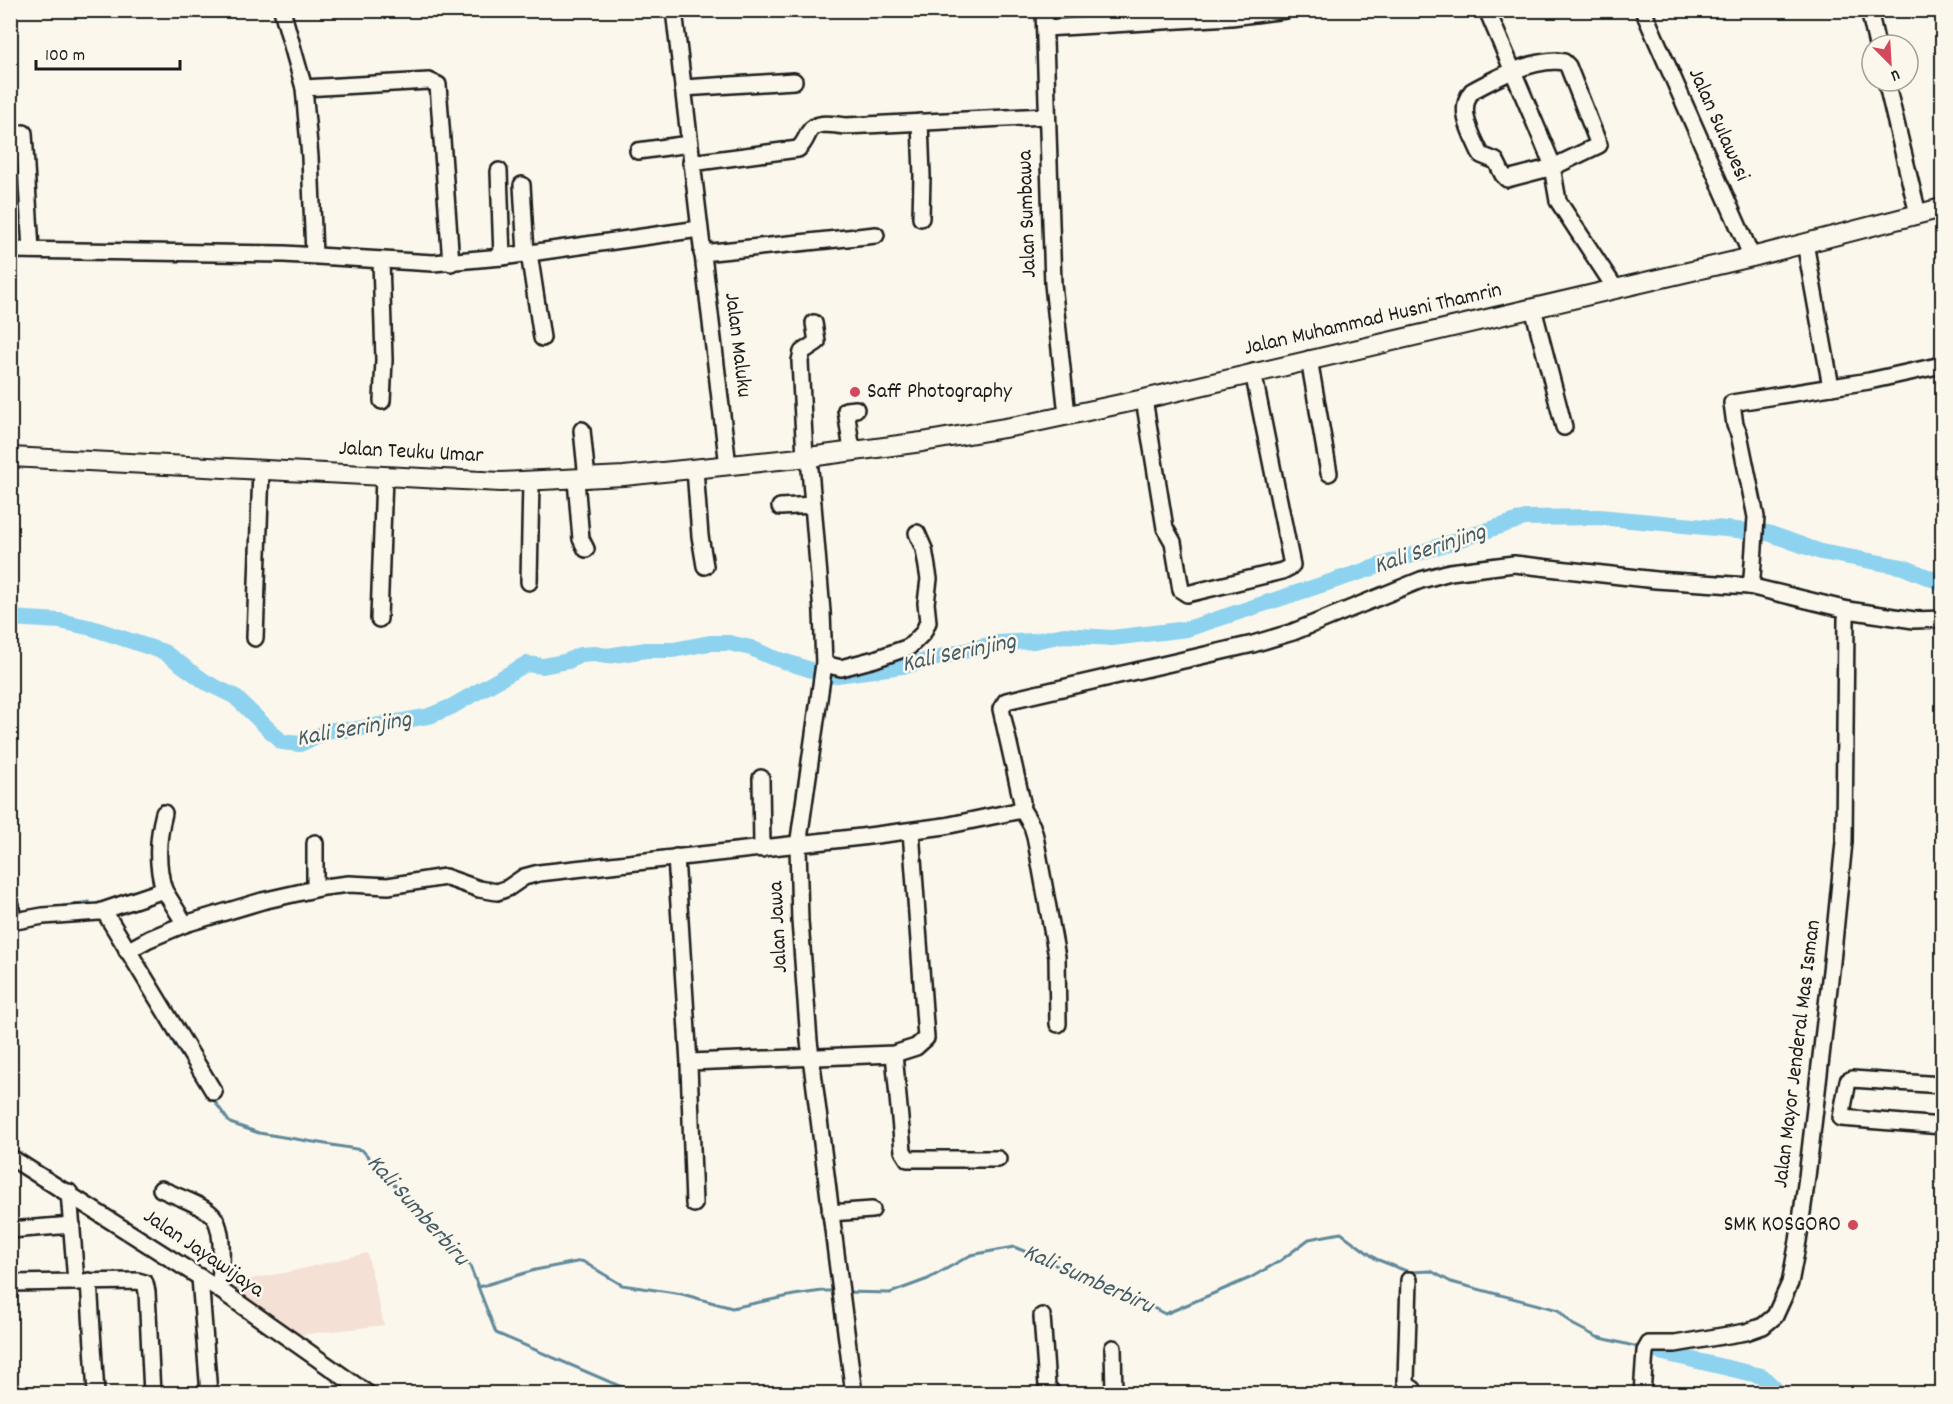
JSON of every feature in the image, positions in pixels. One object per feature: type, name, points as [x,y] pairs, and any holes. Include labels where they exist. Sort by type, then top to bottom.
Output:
[{"type":"main road","name":"Jalan Muhammad Husni Thamrin","points":[[807,457],[922,442],[1144,399],[1752,257],[1942,208]]},
{"type":"main road","name":"Jalan Teuku Umar","points":[[10,457],[501,482],[581,479],[807,457]]},
{"type":"street","points":[[282,10],[304,88],[310,157],[314,255]]},
{"type":"street","name":"Jalan Maluku","points":[[674,10],[728,466]]},
{"type":"street","name":"Jalan Sumbawa","points":[[1044,10],[1053,284],[1067,415]]},
{"type":"street","points":[[1045,28],[1231,17],[1286,10]]},
{"type":"street","points":[[1487,10],[1553,167],[1558,201],[1615,288]]},
{"type":"street","name":"Jalan Sulawesi","points":[[1643,10],[1752,257]]},
{"type":"street","points":[[1869,10],[1874,33]]},
{"type":"street","points":[[1545,62],[1564,62],[1568,66],[1599,145],[1553,167],[1507,179],[1503,176],[1496,161],[1481,155],[1467,119],[1465,102],[1472,91],[1513,71],[1545,62]]},
{"type":"street","points":[[304,88],[429,81],[438,85],[451,263]]},
{"type":"street","points":[[683,88],[794,81]]},
{"type":"street","points":[[1889,93],[1918,214]]},
{"type":"street","points":[[691,163],[798,149],[816,125],[1047,116]]},
{"type":"street","points":[[920,122],[921,218]]},
{"type":"street","points":[[24,134],[31,250]]},
{"type":"street","points":[[638,151],[689,144]]},
{"type":"street","points":[[499,171],[502,257]]},
{"type":"street","points":[[522,184],[528,254],[542,338]]},
{"type":"street","points":[[10,250],[314,255],[451,263],[699,229]]},
{"type":"street","points":[[702,253],[876,236]]},
{"type":"street","points":[[1805,243],[1831,387]]},
{"type":"street","points":[[381,260],[384,360],[382,401]]},
{"type":"street","points":[[1533,308],[1564,427]]},
{"type":"street","name":"Jalan Jawa","points":[[814,323],[817,342],[802,352],[800,361],[822,612],[824,666],[798,846],[800,921],[811,1056],[854,1394]]},
{"type":"street","points":[[1309,359],[1329,473]]},
{"type":"street","points":[[1750,582],[1756,517],[1732,403],[1869,381],[1942,365]]},
{"type":"street","points":[[1144,399],[1163,518],[1165,528],[1173,542],[1181,590],[1187,594],[1220,587],[1282,571],[1292,565],[1253,372]]},
{"type":"street","points":[[852,451],[846,410],[856,409]]},
{"type":"street","points":[[582,430],[581,539],[586,549]]},
{"type":"street","points":[[695,469],[700,536],[705,566]]},
{"type":"street","points":[[255,638],[261,470]]},
{"type":"street","points":[[380,619],[384,476]]},
{"type":"street","points":[[529,582],[531,481]]},
{"type":"street","points":[[780,507],[813,504]]},
{"type":"street","points":[[824,666],[841,668],[875,659],[909,647],[923,633],[928,622],[926,603],[929,579],[924,549],[917,533]]},
{"type":"street","points":[[1058,1024],[1057,957],[1035,836],[1032,825],[1021,808],[1001,708],[1006,701],[1253,644],[1293,632],[1421,580],[1450,572],[1514,564],[1656,580],[1750,582],[1848,610],[1914,620],[1942,619]]},
{"type":"street","name":"Jalan Mayor Jenderal Mas Isman","points":[[1642,1394],[1646,1348],[1652,1343],[1675,1344],[1746,1332],[1763,1326],[1776,1316],[1790,1283],[1798,1241],[1814,1117],[1844,842],[1846,619],[1848,610]]},
{"type":"street","points":[[761,778],[762,849]]},
{"type":"street","points":[[127,951],[185,924],[315,888],[335,885],[394,886],[445,877],[479,889],[497,892],[531,875],[676,857],[798,846],[911,831],[991,818],[1021,808]]},
{"type":"street","points":[[164,813],[160,829],[158,861],[164,890],[185,924]]},
{"type":"street","points":[[689,1063],[696,1060],[894,1054],[920,1044],[926,1038],[911,831]]},
{"type":"street","points":[[315,843],[315,888]]},
{"type":"street","points":[[676,857],[689,1063],[694,1204]]},
{"type":"street","points":[[12,914],[43,916],[98,912],[164,890]]},
{"type":"street","points":[[98,912],[127,951],[214,1092]]},
{"type":"street","points":[[894,1054],[903,1151],[908,1159],[998,1159]]},
{"type":"street","points":[[1841,1118],[1847,1086],[1852,1079],[1942,1085]]},
{"type":"street","points":[[1814,1117],[1942,1126]]},
{"type":"street","name":"Jalan Jayawijaya","points":[[10,1157],[69,1192],[220,1290],[368,1394]]},
{"type":"street","points":[[161,1189],[207,1211],[219,1224],[220,1290]]},
{"type":"street","points":[[69,1192],[72,1225],[83,1282],[96,1394]]},
{"type":"street","points":[[830,1213],[873,1210]]},
{"type":"street","points":[[10,1230],[72,1225]]},
{"type":"street","points":[[200,1277],[208,1394]]},
{"type":"street","points":[[1409,1280],[1406,1381],[1414,1394]]},
{"type":"street","points":[[10,1283],[138,1281],[145,1283],[152,1394]]},
{"type":"street","points":[[1042,1316],[1047,1386],[1053,1394]]},
{"type":"street","points":[[1113,1348],[1114,1394]]},
{"type":"shaded area","points":[[367,1253],[384,1325],[291,1336],[237,1301],[235,1282],[289,1272]]},
{"type":"waterway","name":"Kali Serinjing","points":[[10,618],[60,621],[92,628],[164,652],[207,683],[234,696],[282,742],[300,744],[331,730],[351,730],[429,716],[451,707],[526,664],[543,666],[568,661],[580,655],[607,656],[646,650],[673,650],[710,643],[729,643],[751,648],[771,657],[830,676],[909,665],[996,643],[1034,641],[1064,635],[1112,638],[1187,629],[1525,518],[1599,517],[1768,533],[1821,552],[1903,567],[1942,583]]},
{"type":"waterway","name":"Kali Sumberbiru","points":[[52,908],[89,902],[92,908]]},
{"type":"waterway","name":"Kali Sumberbiru","points":[[160,1018],[193,1071]]},
{"type":"waterway","name":"Kali Sumberbiru","points":[[211,1096],[230,1123],[259,1133],[362,1150],[470,1266],[496,1333],[638,1394]]},
{"type":"waterway","name":"Kali Sumberbiru","points":[[844,1292],[890,1293],[928,1279],[971,1255],[1014,1247],[1049,1261],[1073,1276],[1115,1288],[1165,1314],[1250,1278],[1280,1261],[1309,1239],[1341,1233],[1376,1259],[1409,1272],[1431,1271],[1451,1282],[1558,1310],[1572,1324],[1597,1337],[1642,1348]]},
{"type":"waterway","name":"Kali Sumberbiru","points":[[479,1287],[535,1270],[582,1261],[622,1285],[682,1294],[732,1308],[794,1295],[835,1291]]},
{"type":"waterway","name":"Kali Sumberbiru","points":[[1655,1351],[1762,1376],[1780,1394]]},
{"type":"place","name":"Saff Photography","points":[[855,392]]},
{"type":"place","name":"SMK KOSGORO","points":[[1853,1225]]}]
